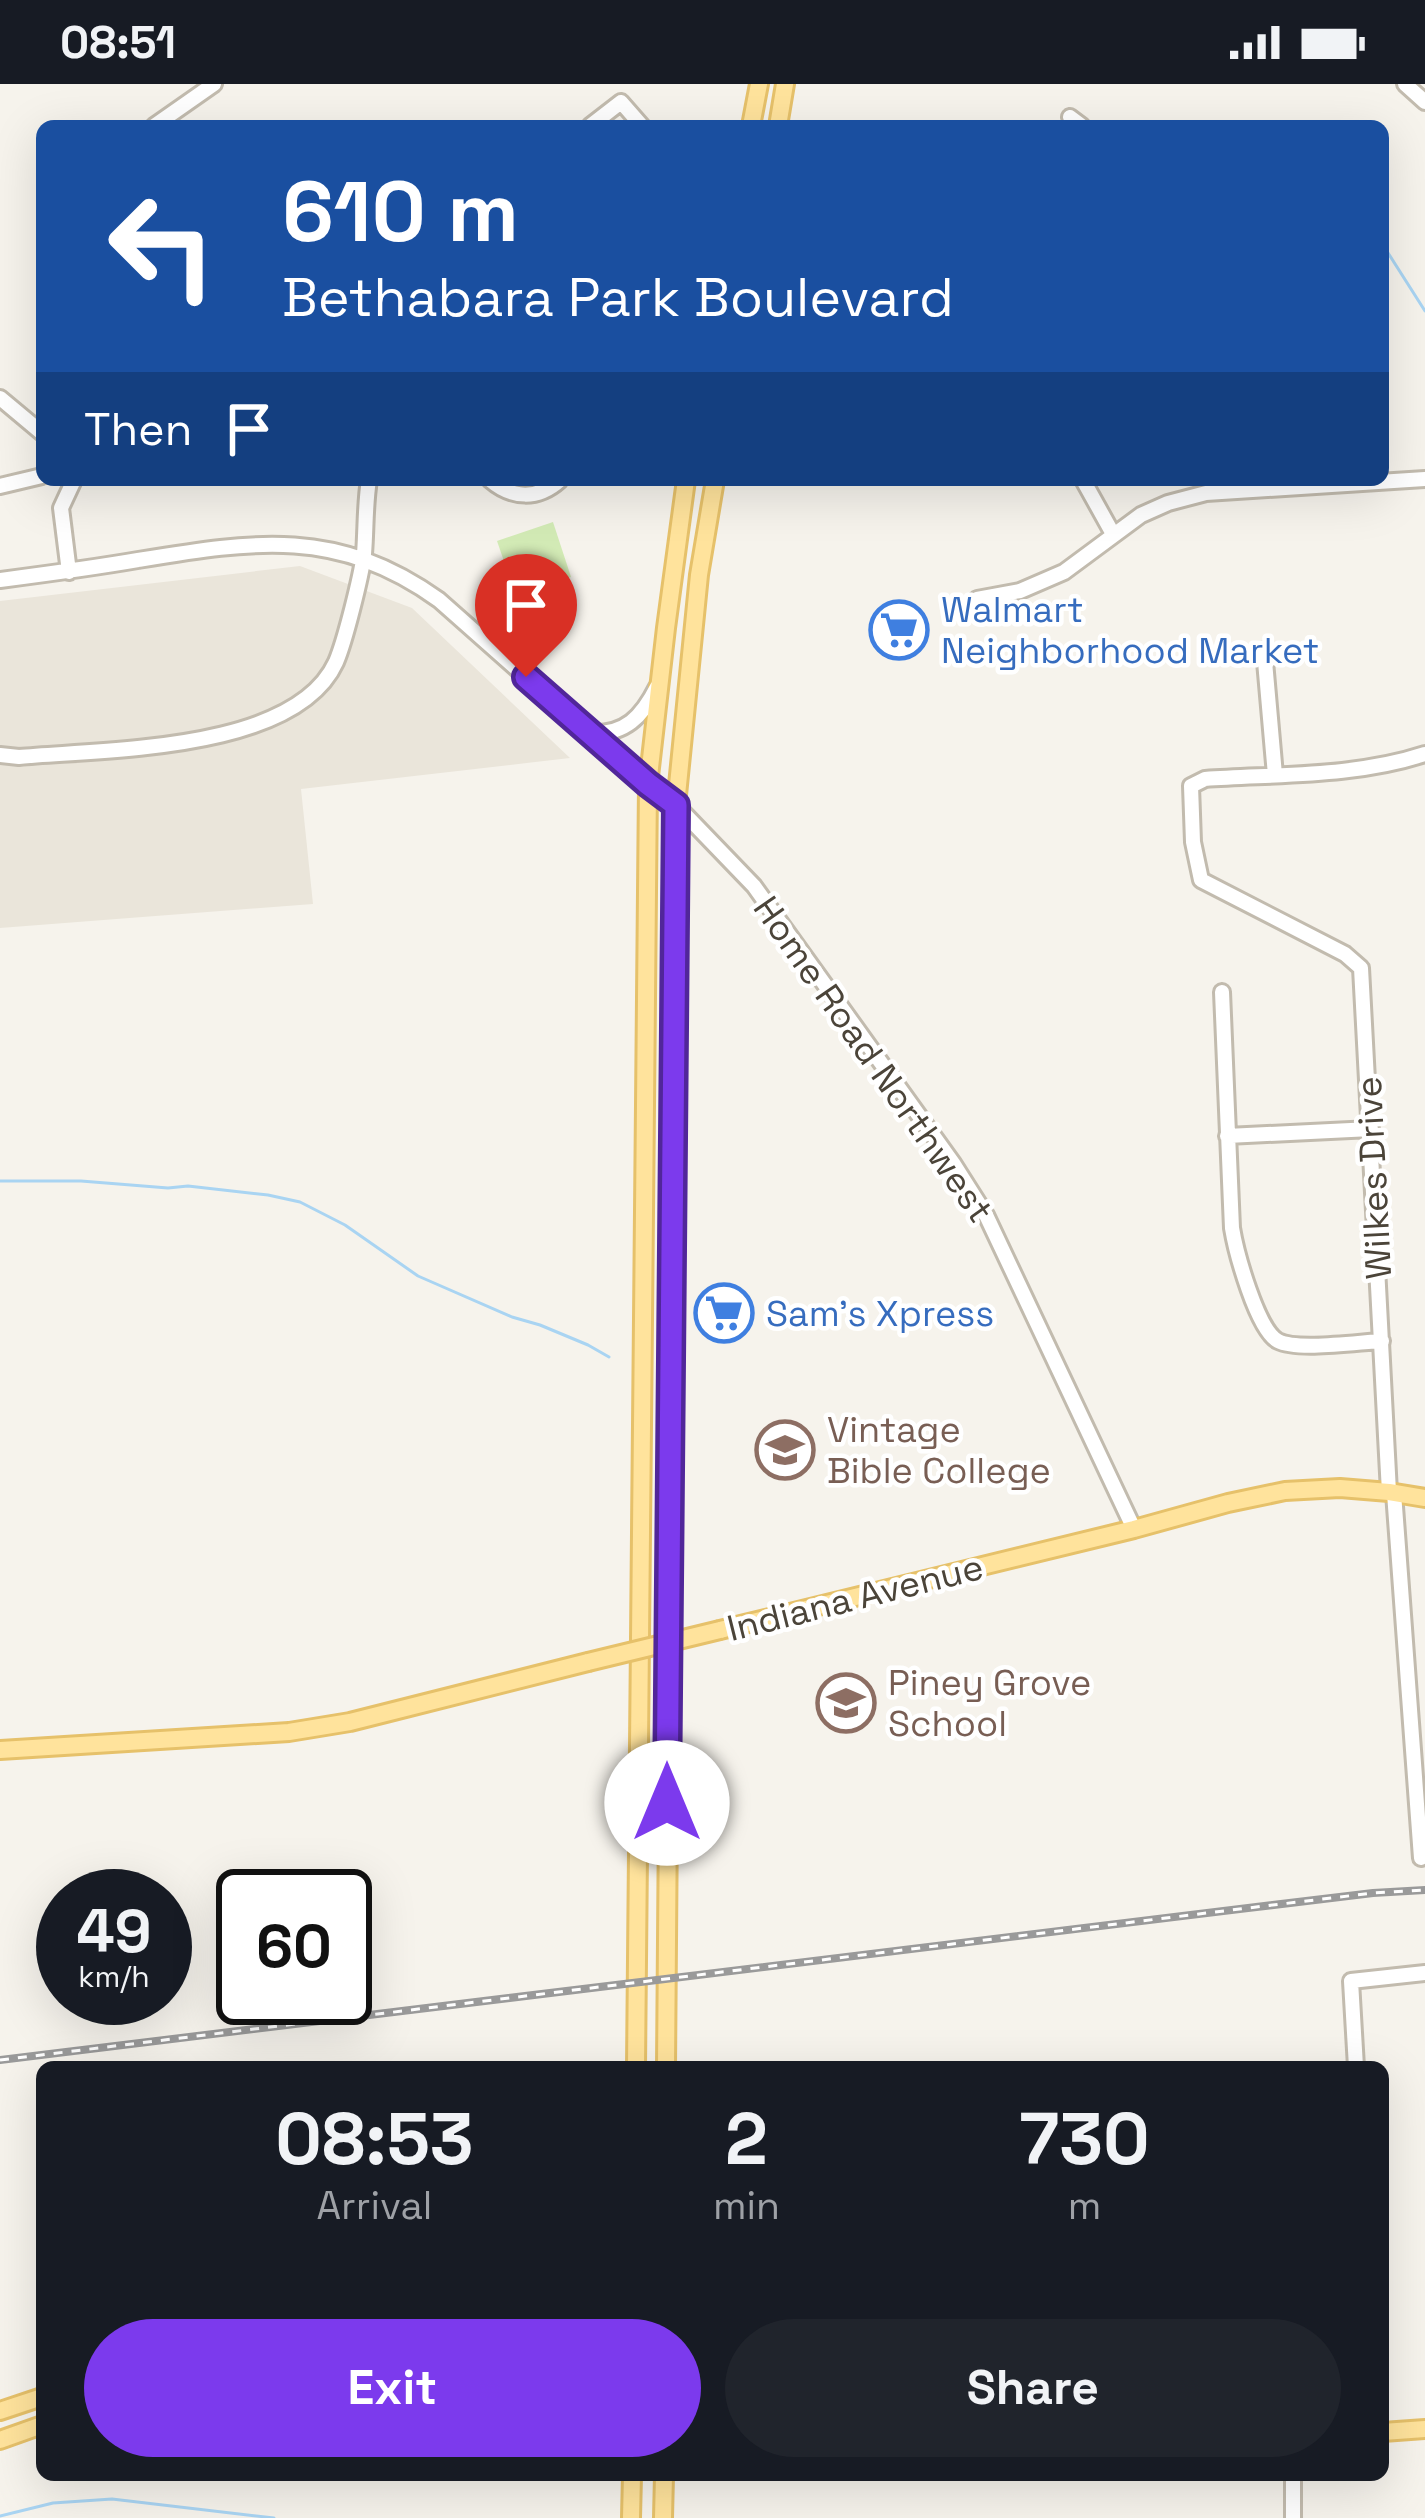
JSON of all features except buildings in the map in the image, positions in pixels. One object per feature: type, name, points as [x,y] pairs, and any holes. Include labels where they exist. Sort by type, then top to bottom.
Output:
[{"type":"main road","points":[[752,120],[759,84]]},
{"type":"main road","points":[[779,120],[785,84]]},
{"type":"main road","points":[[636,2061],[648,784],[685,486]]},
{"type":"main road","points":[[666,2061],[676,805],[699,575],[714,486]]},
{"type":"main road","name":"Indiana Avenue","points":[[0,1750],[289,1732],[350,1722],[1285,1491],[1340,1488],[1425,1498]]},
{"type":"main road","points":[[0,2411],[36,2399]]},
{"type":"main road","points":[[0,2440],[36,2427]]},
{"type":"main road","points":[[1389,2432],[1425,2429]]},
{"type":"main road","points":[[631,2518],[632,2481]]},
{"type":"main road","points":[[663,2518],[666,2481]]},
{"type":"street","points":[[165,120],[214,84]]},
{"type":"street","points":[[1406,84],[1425,102]]},
{"type":"street","points":[[598,120],[621,102],[637,120]]},
{"type":"street","points":[[0,398],[36,428]]},
{"type":"street","points":[[0,486],[36,477]]},
{"type":"street","points":[[1389,481],[1425,479]]},
{"type":"street","points":[[69,572],[61,508],[71,486]]},
{"type":"street","points":[[0,755],[202,741],[299,704],[335,664],[363,560],[367,486]]},
{"type":"street","points":[[498,486],[508,493],[532,495],[553,486]]},
{"type":"street","points":[[1086,486],[1113,534]]},
{"type":"street","points":[[977,598],[1020,591],[1064,572],[1141,515],[1168,503],[1206,493],[1316,486]]},
{"type":"street","name":"Home Road Northwest","points":[[0,580],[264,543],[306,546],[363,560],[409,579],[439,600],[676,805],[754,886],[986,1215],[1134,1529]]},
{"type":"street","points":[[1264,650],[1275,775],[1395,764],[1425,754]]},
{"type":"street","points":[[590,733],[623,728],[649,702],[659,683]]},
{"type":"street","name":"Wilkes Drive","points":[[1275,775],[1205,778],[1192,786],[1193,842],[1201,880],[1345,954],[1361,968],[1391,1493],[1421,1858]]},
{"type":"street","points":[[1222,992],[1234,1243],[1266,1330],[1280,1342],[1306,1345],[1382,1341]]},
{"type":"street","points":[[1227,1136],[1371,1130]]},
{"type":"street","points":[[1356,2061],[1351,1981],[1425,1973]]},
{"type":"street","points":[[1293,2481],[1293,2518]]},
{"type":"shaded area","points":[[300,566],[412,608],[570,758],[301,789],[313,904],[0,928],[0,601]]},
{"type":"green space","points":[[553,522],[571,577],[516,596],[497,541]]},
{"type":"waterway","points":[[1389,254],[1425,311]]},
{"type":"waterway","points":[[0,1181],[188,1186],[300,1202],[345,1225],[418,1276],[609,1357]]},
{"type":"waterway","points":[[0,2516],[53,2503],[112,2499],[274,2518]]},
{"type":"railway","points":[[0,2060],[1425,1890]]},
{"type":"place","name":"Walmart Neighborhood Market","points":[[899,630]]},
{"type":"place","name":"Sam's Xpress","points":[[724,1313]]},
{"type":"place","name":"Vintage Bible College","points":[[785,1450]]},
{"type":"place","name":"Piney Grove School","points":[[846,1703]]},
{"type":"route","points":[[526,677],[676,805],[667,1803]]}]
